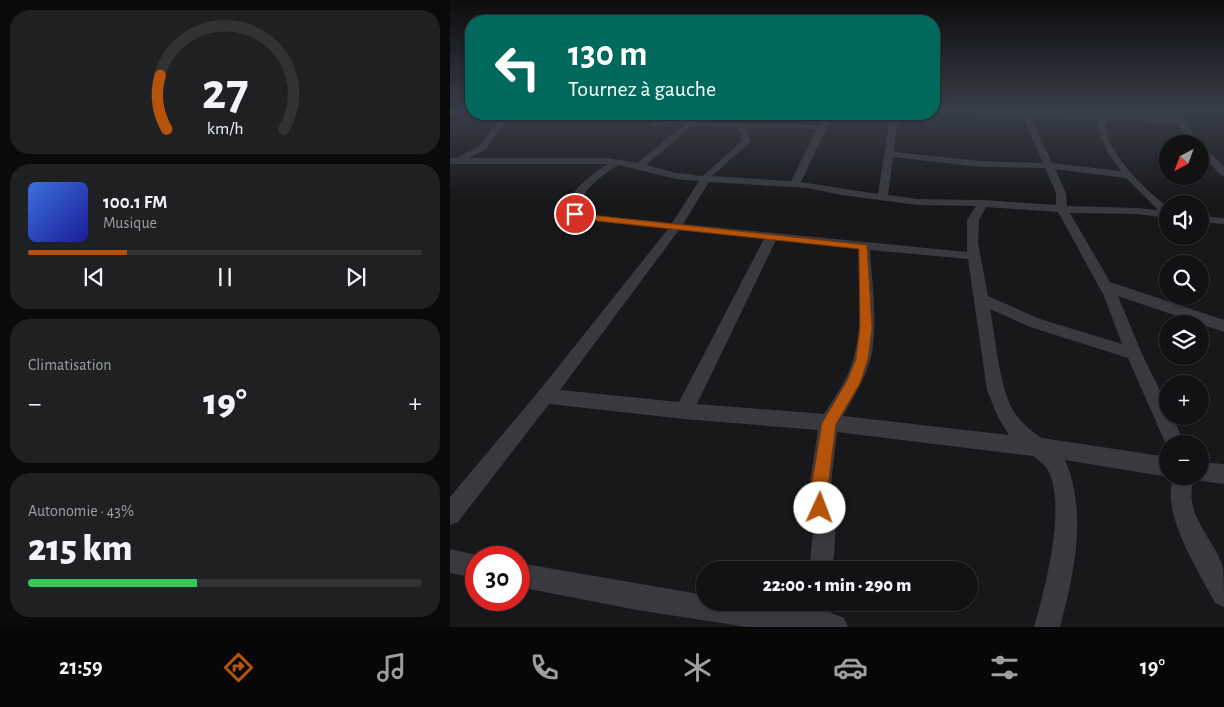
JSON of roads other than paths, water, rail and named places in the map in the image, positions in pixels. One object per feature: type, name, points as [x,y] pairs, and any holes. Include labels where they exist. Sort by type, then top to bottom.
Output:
[{"type":"street","points":[[452,162],[483,146],[487,140]]},
{"type":"street","points":[[638,166],[670,140]]},
{"type":"street","points":[[450,514],[545,396],[675,227],[705,180],[747,140]]},
{"type":"street","points":[[795,184],[816,140]]},
{"type":"street","points":[[883,196],[891,140]]},
{"type":"street","points":[[1037,140],[1061,193],[1062,209],[1111,296],[1134,354],[1171,435]]},
{"type":"street","points":[[1105,140],[1129,175],[1159,206]]},
{"type":"street","points":[[890,154],[980,164],[1091,169],[1129,175]]},
{"type":"street","points":[[1209,157],[1224,173]]},
{"type":"street","points":[[452,162],[490,160],[618,162],[662,174],[705,180],[795,184],[928,202],[983,203],[1062,209],[1137,210],[1159,213]]},
{"type":"street","points":[[618,162],[590,182],[577,196],[574,201],[575,214],[579,217],[864,247],[973,256]]},
{"type":"street","points":[[983,203],[973,220],[973,256],[996,390],[1003,410],[1017,430],[1056,465],[1062,480],[1067,510],[1060,574],[1047,627]]},
{"type":"street","points":[[1209,220],[1224,221]]},
{"type":"street","points":[[684,411],[771,237]]},
{"type":"street","points":[[822,561],[825,522],[818,501],[829,423],[853,383],[862,359],[866,328],[864,247]]},
{"type":"street","points":[[1104,285],[1135,298],[1193,314],[1224,326]]},
{"type":"street","points":[[981,299],[1036,323],[1134,354]]},
{"type":"street","points":[[545,396],[684,411],[829,423],[1038,447],[1159,466]]},
{"type":"street","points":[[1209,473],[1224,474]]},
{"type":"street","points":[[1182,485],[1181,499],[1191,527],[1224,594]]},
{"type":"street","points":[[450,561],[465,564]]},
{"type":"street","points":[[530,577],[580,588],[798,623],[824,618]]}]
